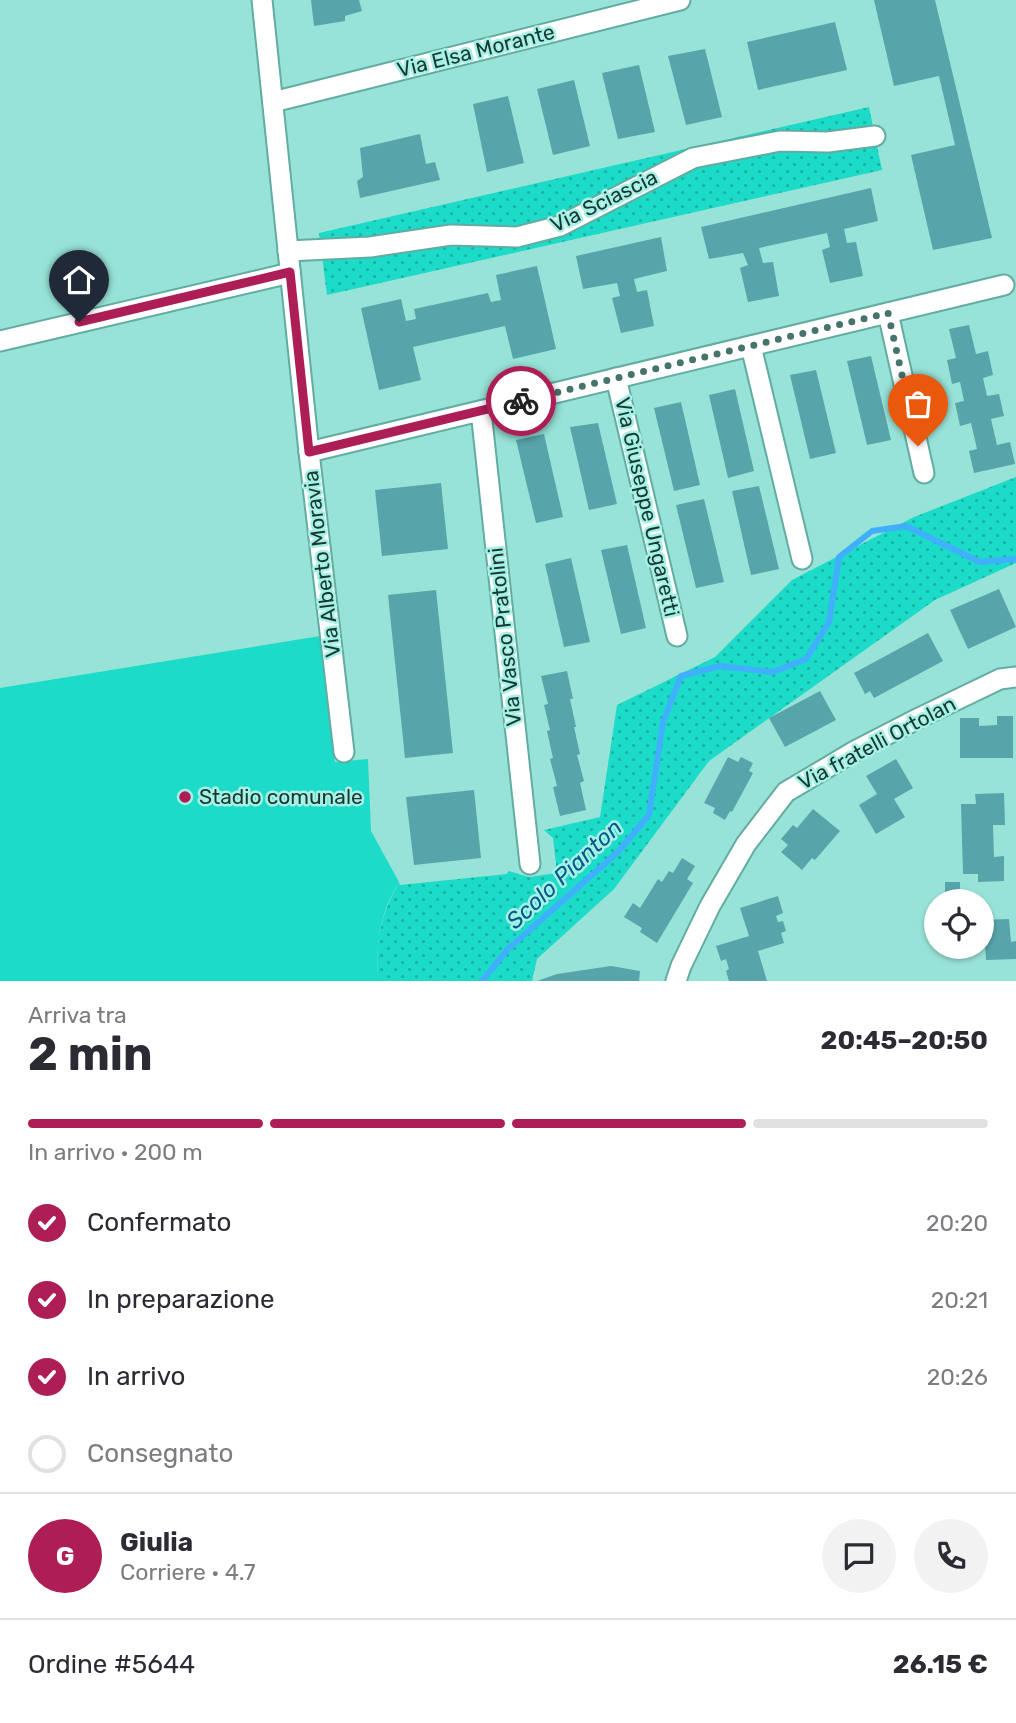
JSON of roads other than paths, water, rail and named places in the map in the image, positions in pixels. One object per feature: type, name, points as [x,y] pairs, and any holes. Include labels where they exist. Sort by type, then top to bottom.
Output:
[{"type":"street","name":"Via Alberto Moravia","points":[[262,0],[309,452],[344,752]]},
{"type":"street","name":"Via Elsa Morante","points":[[272,102],[680,0]]},
{"type":"street","name":"Via Sciascia","points":[[288,251],[370,247],[451,235],[517,237],[559,226],[693,158],[780,141],[828,142],[875,136]]},
{"type":"street","points":[[0,341],[290,272]]},
{"type":"street","points":[[309,452],[1004,285]]},
{"type":"street","points":[[888,313],[924,472]]},
{"type":"street","points":[[751,346],[802,559]]},
{"type":"street","name":"Via Giuseppe Ungaretti","points":[[616,378],[677,636]]},
{"type":"street","name":"Via Vasco Pratolini","points":[[481,411],[530,864]]},
{"type":"street","name":"Via fratelli Ortolan","points":[[676,981],[716,896],[746,844],[786,792],[855,751],[919,718],[1000,679],[1016,677]]},
{"type":"waterway","name":"Scolo Pianton","points":[[482,981],[508,949],[618,852],[649,815],[663,722],[681,676],[720,666],[773,672],[806,659],[829,622],[839,557],[872,531],[906,526],[980,562],[1016,559]]},
{"type":"place","name":"Stadio comunale","points":[[185,797]]}]
